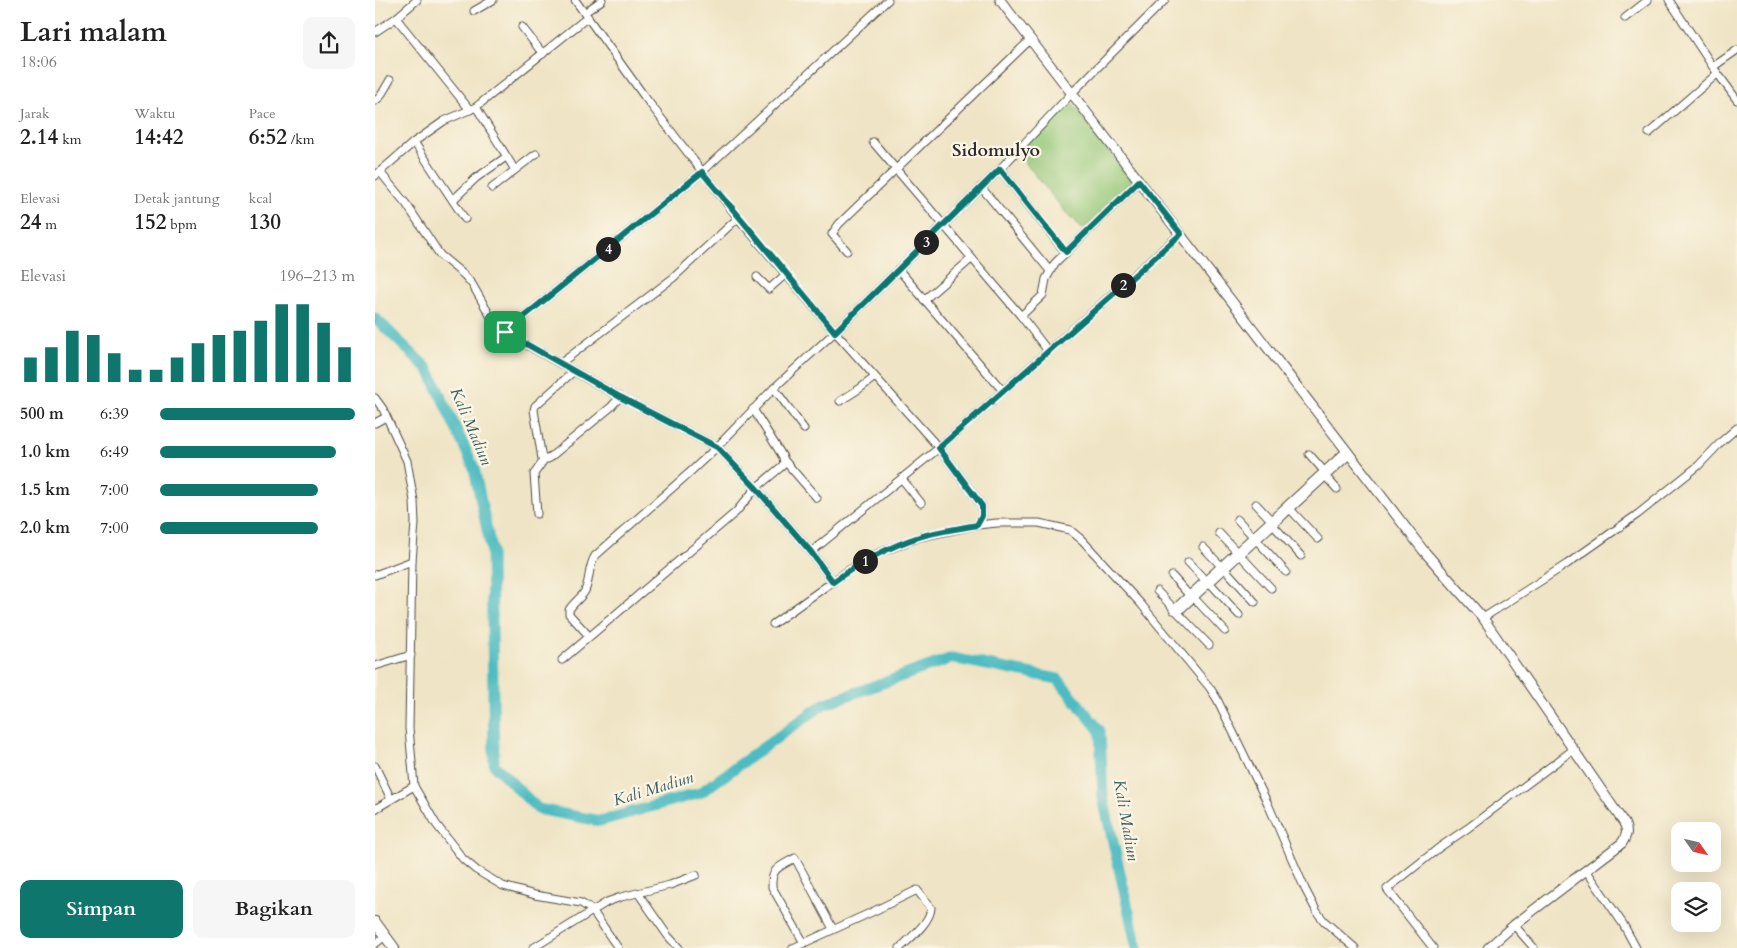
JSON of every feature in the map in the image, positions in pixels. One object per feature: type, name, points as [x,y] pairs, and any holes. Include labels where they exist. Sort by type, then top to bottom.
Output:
[{"type":"highway","points":[[375,922],[394,948]]},
{"type":"main road","points":[[1000,0],[1347,453],[1423,550],[1483,618],[1574,749],[1627,830],[1627,836],[1622,842],[1514,925],[1488,948]]},
{"type":"street","points":[[474,11],[493,0]]},
{"type":"street","points":[[575,0],[644,96],[738,218],[835,332],[939,448],[982,506],[982,516],[977,525]]},
{"type":"street","points":[[601,0],[543,54],[473,109],[444,121],[414,142],[378,174],[407,205],[440,255],[472,284],[495,324],[505,332],[620,397],[717,447],[756,488],[811,552],[833,582]]},
{"type":"street","points":[[505,332],[702,172],[887,0]]},
{"type":"street","points":[[589,636],[569,614],[569,610],[584,593],[591,562],[595,556],[717,447],[774,388],[835,332],[1000,169],[1071,94],[1165,0]]},
{"type":"street","points":[[1625,18],[1648,0]]},
{"type":"street","points":[[375,32],[396,18],[413,1]]},
{"type":"street","points":[[1672,1],[1717,74],[1737,100]]},
{"type":"street","points":[[396,18],[473,109],[515,170]]},
{"type":"street","points":[[522,27],[543,54]]},
{"type":"street","points":[[847,251],[832,233],[1031,39]]},
{"type":"street","points":[[1713,67],[1737,50]]},
{"type":"street","points":[[1649,133],[1717,74]]},
{"type":"street","points":[[375,102],[390,80]]},
{"type":"street","points":[[414,142],[465,219]]},
{"type":"street","points":[[873,142],[1049,351]]},
{"type":"street","points":[[491,188],[536,154]]},
{"type":"street","points":[[453,200],[476,178],[506,157]]},
{"type":"street","points":[[1000,169],[1066,252]]},
{"type":"street","points":[[1021,316],[1043,295],[1046,279],[1050,271],[1066,252],[1139,181]]},
{"type":"street","points":[[981,187],[1050,271]]},
{"type":"street","points":[[561,363],[673,278],[738,218]]},
{"type":"street","points":[[811,552],[939,448],[1181,234]]},
{"type":"street","points":[[924,300],[971,259]]},
{"type":"street","points":[[897,269],[1003,391]]},
{"type":"street","points":[[757,277],[769,289],[786,274]]},
{"type":"street","points":[[543,460],[534,410],[535,406],[574,371]]},
{"type":"street","points":[[840,401],[859,390],[875,377]]},
{"type":"street","points":[[774,388],[804,429]]},
{"type":"street","points":[[537,514],[534,474],[543,460],[548,459],[577,436],[611,408],[620,397]]},
{"type":"street","points":[[375,398],[387,417],[403,452],[414,501],[409,728],[414,786],[436,824],[463,859],[476,870],[503,886],[535,895],[573,900],[581,903],[592,910],[618,948]]},
{"type":"street","points":[[753,409],[784,460],[817,498]]},
{"type":"street","points":[[375,423],[387,417]]},
{"type":"street","points":[[1483,618],[1567,564],[1638,514],[1698,466],[1737,428]]},
{"type":"street","points":[[1272,522],[1290,509],[1347,453]]},
{"type":"street","points":[[1309,454],[1337,489]]},
{"type":"street","points":[[562,660],[736,512],[756,488],[781,467],[784,460]]},
{"type":"street","points":[[1176,611],[1325,474]]},
{"type":"street","points":[[902,479],[921,503]]},
{"type":"street","points":[[1256,504],[1301,556]]},
{"type":"street","points":[[1290,509],[1318,539]]},
{"type":"street","points":[[1237,519],[1257,536],[1286,572]]},
{"type":"street","points":[[773,624],[849,570],[879,553],[920,537],[977,525],[997,523],[1039,523],[1070,530],[1082,540],[1141,604],[1202,677],[1217,699],[1268,804],[1317,912],[1324,921],[1355,948]]},
{"type":"street","points":[[1219,533],[1271,588]]},
{"type":"street","points":[[1203,547],[1255,602]]},
{"type":"street","points":[[375,575],[412,561]]},
{"type":"street","points":[[1188,562],[1239,615]]},
{"type":"street","points":[[1172,576],[1225,631]]},
{"type":"street","points":[[1157,591],[1209,645]]},
{"type":"street","points":[[375,666],[411,655]]},
{"type":"street","points":[[1433,948],[1387,889],[1440,847],[1574,749]]},
{"type":"street","points":[[375,766],[391,799]]},
{"type":"street","points":[[375,809],[414,786]]},
{"type":"street","points":[[804,943],[772,887],[771,878],[775,869],[795,858],[833,929]]},
{"type":"street","points":[[1586,870],[1623,924],[1636,948]]},
{"type":"street","points":[[533,948],[592,910],[621,897],[670,885],[696,875]]},
{"type":"street","points":[[793,948],[917,890],[931,908],[930,913],[923,924],[900,948]]},
{"type":"street","points":[[638,893],[679,948]]},
{"type":"street","points":[[1514,925],[1534,948]]},
{"type":"street","points":[[375,944],[385,936]]},
{"type":"green space","points":[[1069,99],[1134,183],[1088,230],[1085,227],[1082,229],[1073,218],[1071,219],[1017,152]]},
{"type":"waterway","name":"Kali Madiun","points":[[375,318],[429,370],[474,468],[491,549],[494,765],[538,809],[600,821],[700,793],[824,704],[952,658],[1058,679],[1100,731],[1103,798],[1137,948]]},
{"type":"district","name":"Sidomulyo","points":[[996,150]]},
{"type":"route","points":[[1000,169],[1066,252],[1139,181],[1181,234],[939,448],[982,506],[982,516],[977,525],[920,537],[904,543],[879,553],[849,570],[833,582],[811,552],[756,488],[717,447],[620,397],[505,332],[702,172],[738,218],[835,332],[1000,169]]}]
